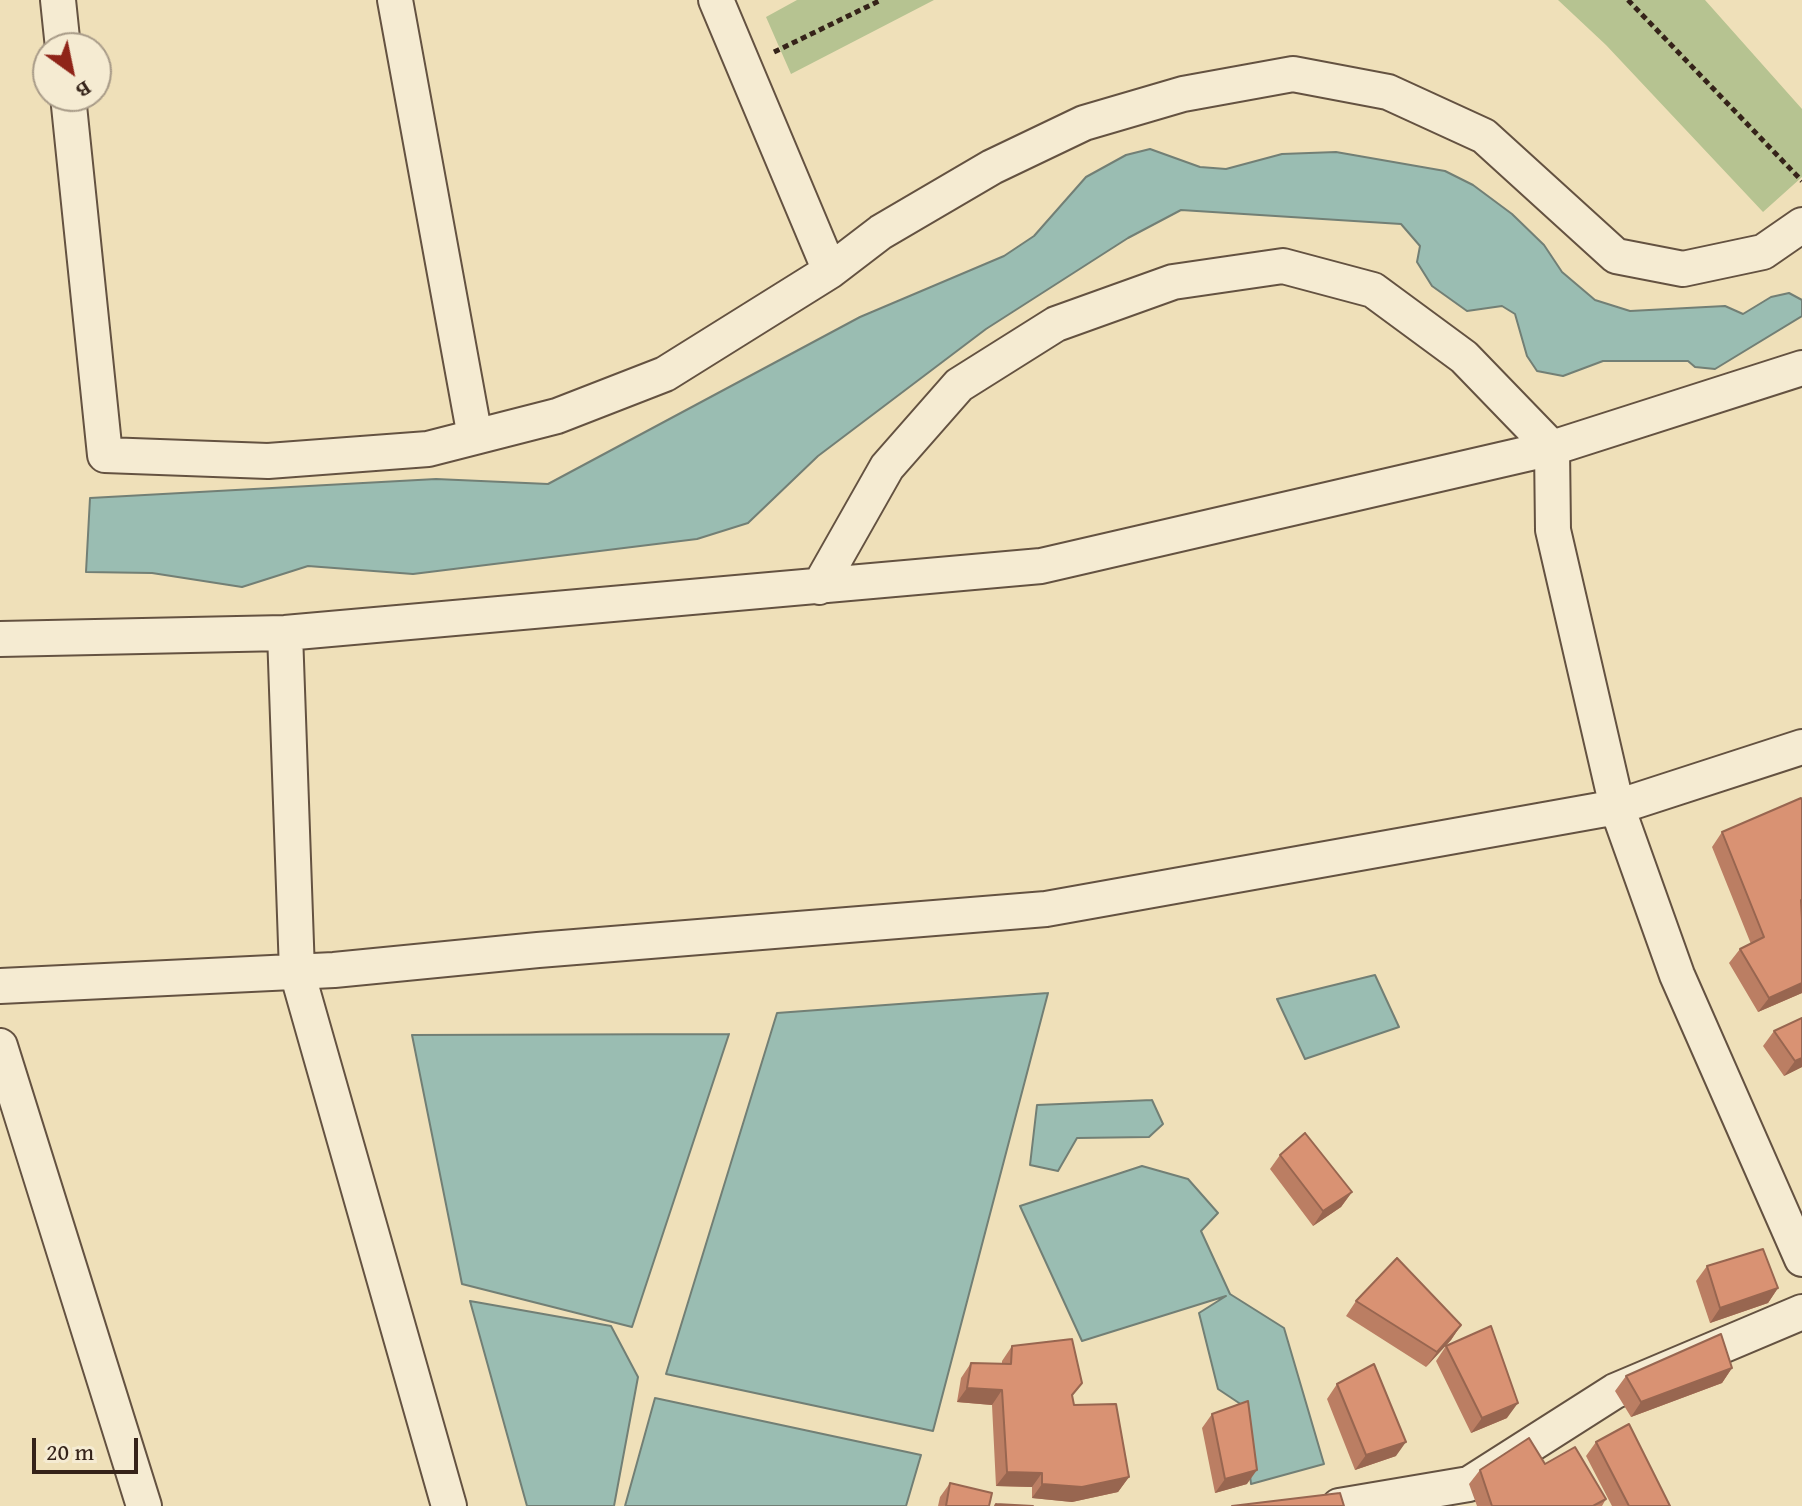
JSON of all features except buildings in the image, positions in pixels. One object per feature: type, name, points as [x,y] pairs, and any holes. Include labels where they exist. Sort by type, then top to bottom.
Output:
[{"type":"street","points":[[58,0],[61,32]]},
{"type":"street","points":[[395,0],[475,437]]},
{"type":"street","points":[[716,0],[742,68],[830,271]]},
{"type":"street","points":[[70,112],[105,455],[268,461],[428,449],[557,416],[665,374],[830,271],[881,232],[967,181],[1084,123],[1183,94],[1293,74],[1388,92],[1484,136],[1616,256],[1683,269],[1763,252],[1802,225]]},
{"type":"street","points":[[819,587],[887,467],[959,385],[1056,324],[1173,282],[1283,266],[1373,290],[1464,357],[1552,448],[1553,530],[1617,807],[1677,975],[1802,1259]]},
{"type":"street","points":[[0,639],[285,633],[1041,566],[1552,448],[1802,368]]},
{"type":"street","points":[[285,633],[297,972],[449,1506]]},
{"type":"street","points":[[0,986],[297,972],[1046,909],[1617,807],[1802,747]]},
{"type":"street","points":[[0,1046],[144,1506]]},
{"type":"street","points":[[1339,1506],[1473,1495],[1615,1391],[1802,1312]]},
{"type":"path","points":[[742,68],[881,0]]},
{"type":"path","points":[[1628,0],[1802,181]]},
{"type":"green space","points":[[797,0],[934,0],[791,74],[766,17]]},
{"type":"green space","points":[[1558,0],[1705,0],[1802,109],[1802,177],[1763,212],[1606,45]]},
{"type":"water","points":[[1150,149],[1200,167],[1226,169],[1282,154],[1336,152],[1445,171],[1473,185],[1512,214],[1544,245],[1562,272],[1595,300],[1630,311],[1725,306],[1743,314],[1771,297],[1789,293],[1802,300],[1802,316],[1715,369],[1695,367],[1688,361],[1603,361],[1563,376],[1537,371],[1527,356],[1515,314],[1502,306],[1467,311],[1432,286],[1417,262],[1420,246],[1401,224],[1181,210],[1128,238],[986,329],[818,456],[748,523],[697,539],[413,574],[308,566],[242,587],[152,573],[86,572],[90,498],[436,479],[548,484],[860,317],[1004,256],[1034,236],[1086,177],[1126,155]]},
{"type":"water","points":[[1375,975],[1399,1027],[1305,1059],[1277,999]]},
{"type":"water","points":[[1048,993],[933,1431],[666,1374],[777,1013]]},
{"type":"water","points":[[729,1034],[632,1327],[462,1284],[412,1035]]},
{"type":"water","points":[[1152,1100],[1163,1124],[1149,1137],[1077,1138],[1058,1171],[1030,1165],[1037,1105]]},
{"type":"water","points":[[1142,1166],[1188,1179],[1218,1213],[1201,1231],[1230,1294],[1284,1328],[1324,1464],[1251,1484],[1242,1405],[1218,1389],[1199,1313],[1226,1296],[1082,1341],[1020,1206]]},
{"type":"water","points":[[470,1301],[611,1326],[638,1377],[614,1506],[527,1506]]},
{"type":"water","points":[[655,1398],[921,1455],[906,1506],[625,1506]]}]
